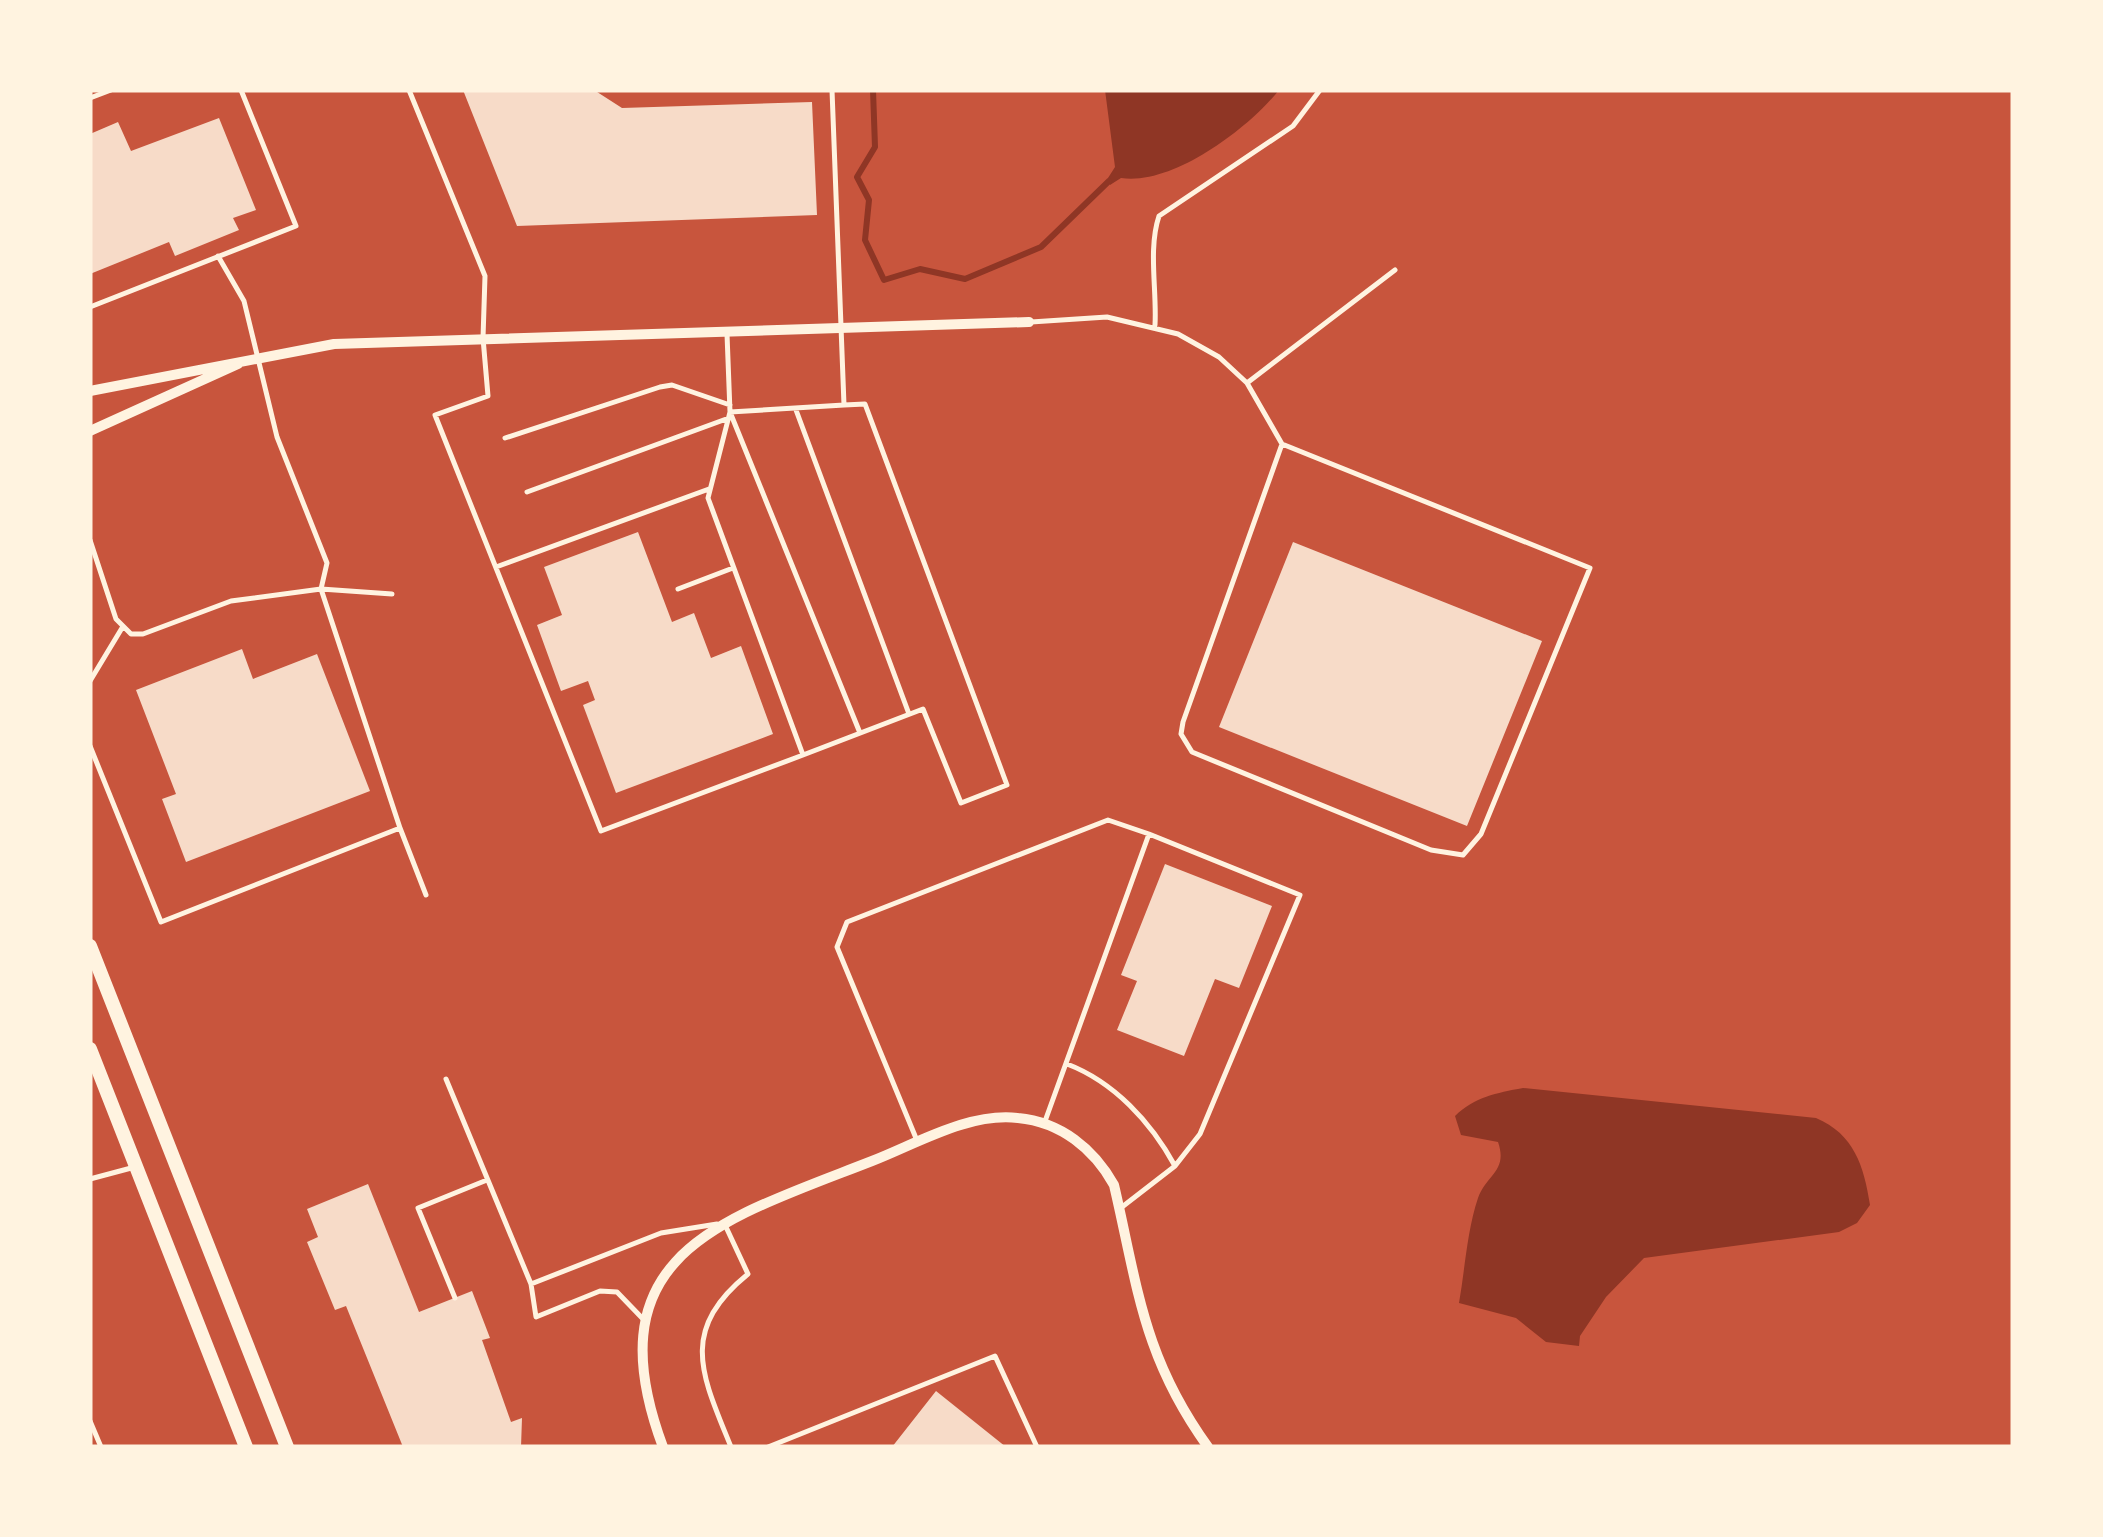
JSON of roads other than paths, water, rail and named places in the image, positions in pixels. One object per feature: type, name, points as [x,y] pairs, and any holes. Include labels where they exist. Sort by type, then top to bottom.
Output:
[{"type":"main road","points":[[90,946],[287,1447]]},
{"type":"main road","points":[[90,1049],[246,1447]]},
{"type":"street","points":[[90,391],[334,344],[1030,322]]},
{"type":"street","points":[[90,431],[257,356]]},
{"type":"street","points":[[663,1447],[646,1402],[640,1360],[644,1320],[670,1266],[686,1248],[724,1222],[918,1143],[990,1119],[1016,1117],[1066,1133],[1102,1164],[1120,1209],[1131,1276],[1150,1342],[1162,1373],[1208,1447]]},
{"type":"lane","points":[[90,98],[112,90]]},
{"type":"lane","points":[[90,307],[296,226],[241,90]]},
{"type":"lane","points":[[408,90],[485,276],[483,338],[488,396],[435,415],[601,831],[923,709],[961,803],[1007,785],[865,404],[730,412],[528,492]]},
{"type":"lane","points":[[832,90],[844,406]]},
{"type":"lane","points":[[1156,325],[1158,280],[1153,234],[1159,216],[1293,126],[1320,90]]},
{"type":"lane","points":[[218,256],[237,284],[277,437],[327,563],[321,589],[426,895]]},
{"type":"lane","points":[[1247,383],[1395,270]]},
{"type":"lane","points":[[1030,322],[1107,317],[1156,325],[1218,356],[1247,383],[1282,444],[1590,568],[1480,834],[1463,855],[1431,850],[1192,752],[1186,744],[1184,722],[1282,444]]},
{"type":"lane","points":[[727,331],[730,412],[708,498],[802,755]]},
{"type":"lane","points":[[505,438],[660,386],[672,385],[730,412],[860,733]]},
{"type":"lane","points":[[796,410],[909,714]]},
{"type":"lane","points":[[496,566],[710,488]]},
{"type":"lane","points":[[90,540],[122,628],[130,634],[143,634],[231,601],[321,589],[392,594]]},
{"type":"lane","points":[[678,589],[733,568]]},
{"type":"lane","points":[[90,681],[122,628]]},
{"type":"lane","points":[[90,746],[160,922],[400,828]]},
{"type":"lane","points":[[918,1143],[838,947],[847,922],[1108,820],[1300,895],[1206,1123],[1175,1166],[1120,1209]]},
{"type":"lane","points":[[1044,1124],[1149,834]]},
{"type":"lane","points":[[1066,1064],[1097,1078],[1116,1093],[1152,1130],[1175,1166]]},
{"type":"lane","points":[[446,1079],[531,1284],[536,1317],[600,1290],[617,1292],[644,1320]]},
{"type":"lane","points":[[90,1178],[135,1167]]},
{"type":"lane","points":[[455,1298],[418,1208],[487,1180]]},
{"type":"lane","points":[[531,1284],[661,1233],[724,1222],[748,1274],[708,1317],[702,1343],[703,1375],[731,1447]]},
{"type":"lane","points":[[768,1447],[995,1356],[1037,1447]]},
{"type":"lane","points":[[90,1420],[100,1447]]},
{"type":"waterway","points":[[873,90],[875,147],[857,177],[869,200],[865,240],[884,280],[920,269],[965,279],[1041,247],[1109,181]]}]
